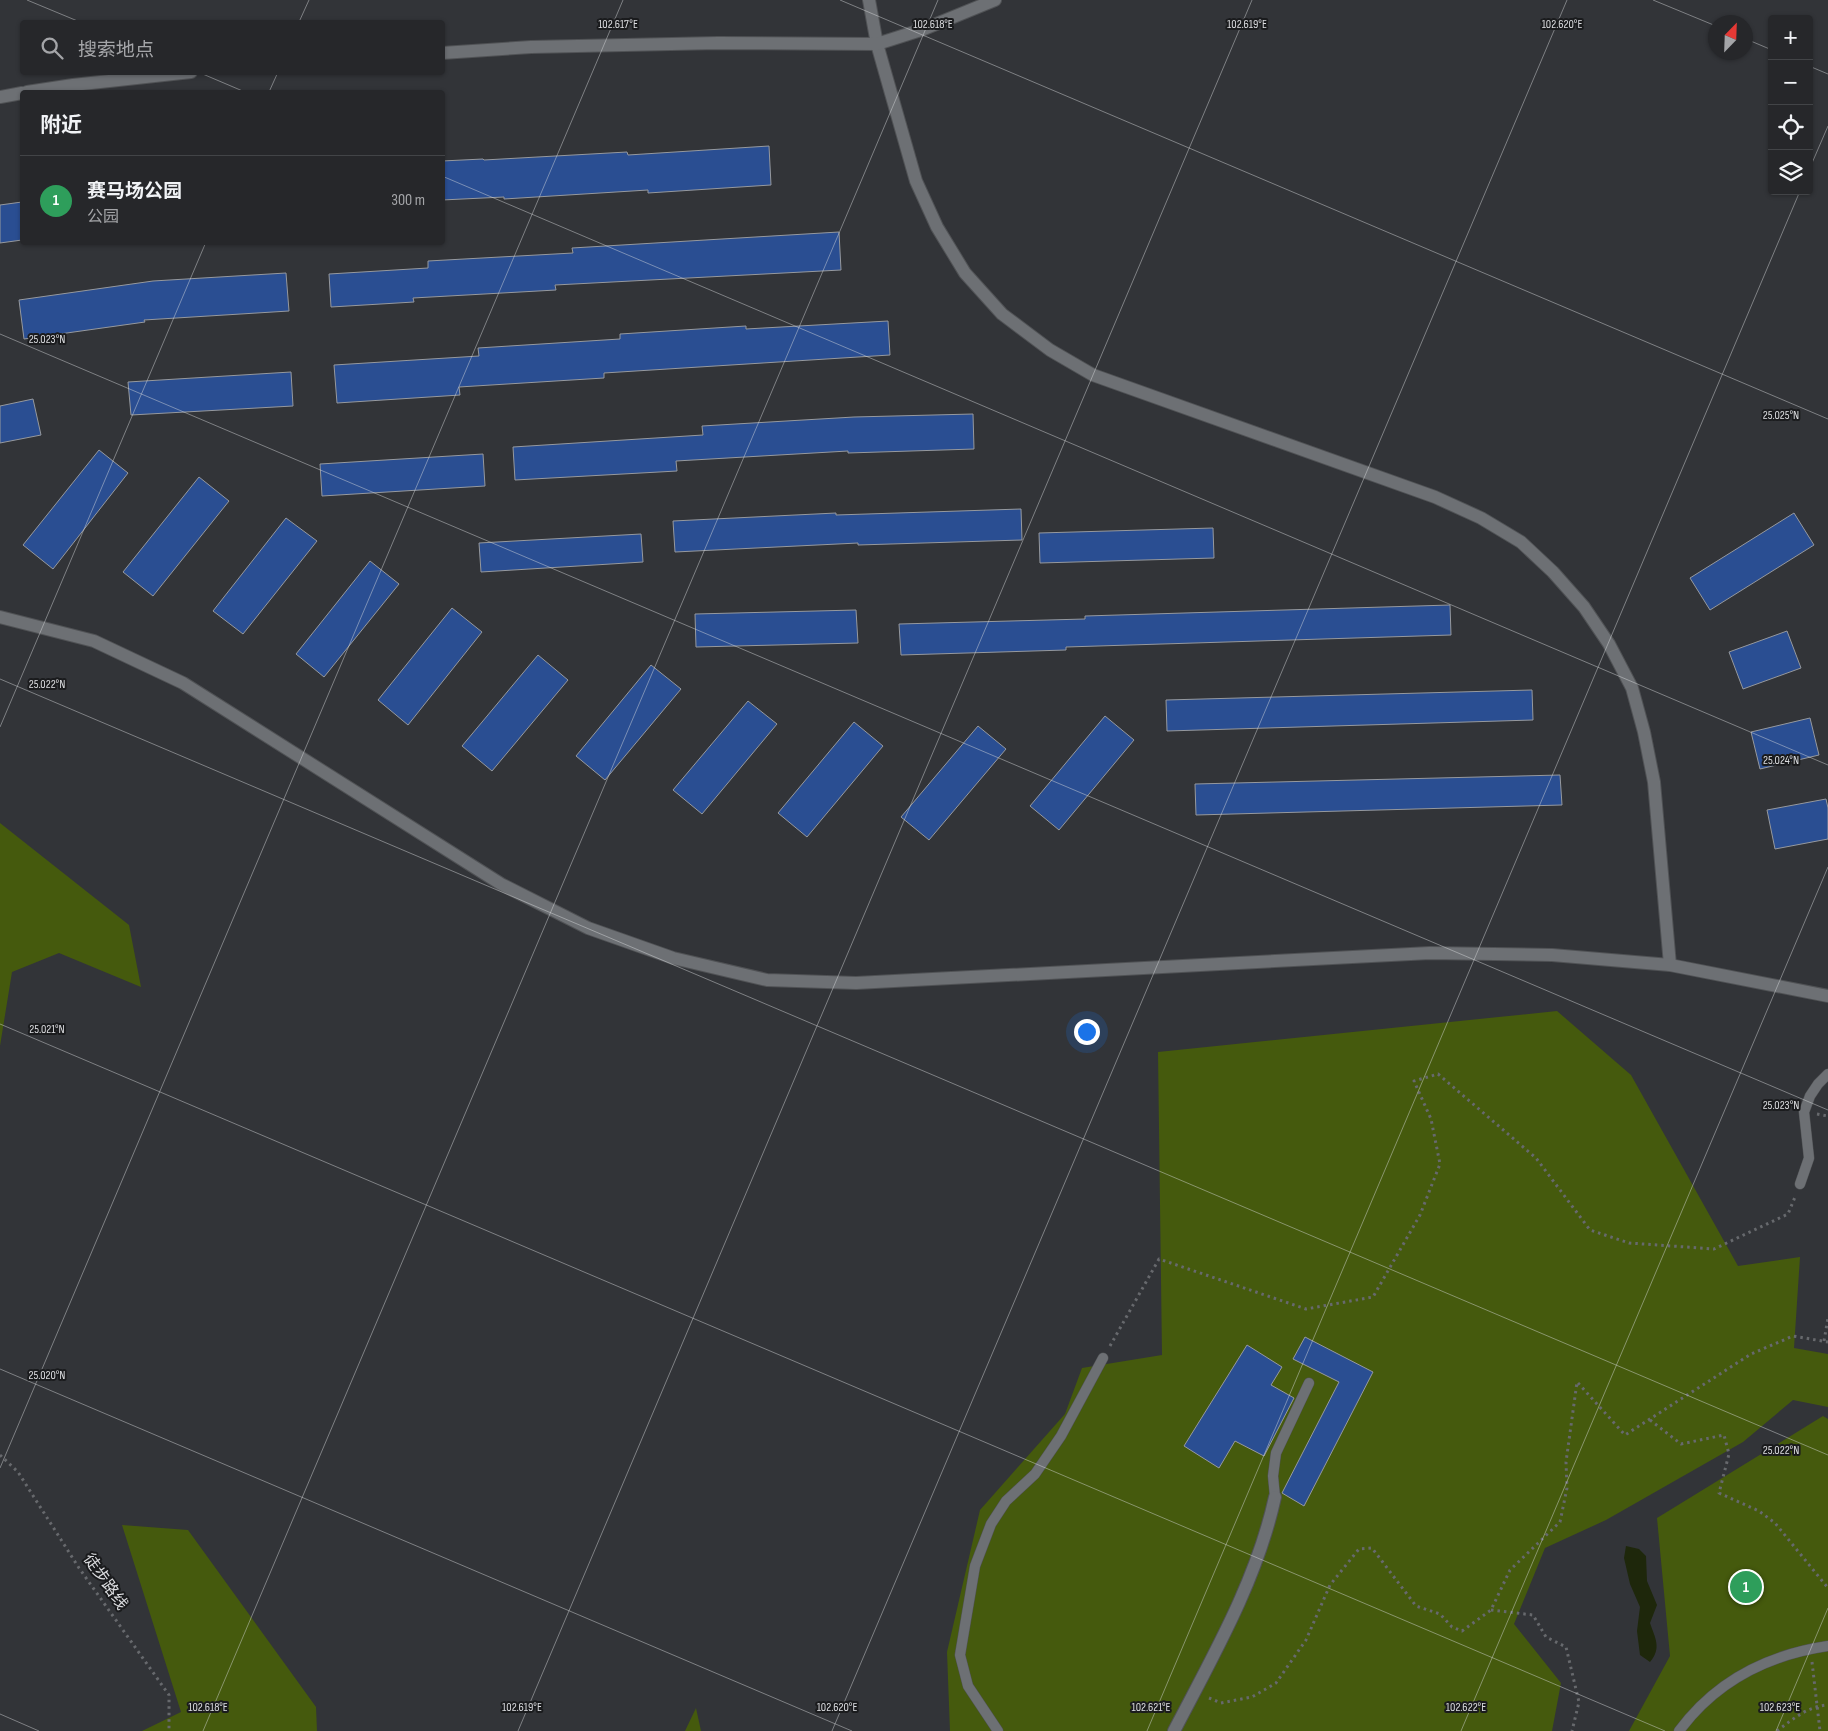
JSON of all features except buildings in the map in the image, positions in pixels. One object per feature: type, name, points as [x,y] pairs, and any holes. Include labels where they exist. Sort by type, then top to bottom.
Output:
[{"type":"street","points":[[869,0],[877,44],[916,181],[937,227],[966,273],[1002,314],[1050,350],[1093,375],[1435,497],[1481,518],[1520,542],[1553,572],[1584,607],[1609,644],[1632,688],[1644,732],[1654,782],[1670,965]]},
{"type":"street","points":[[445,53],[541,46],[718,43],[877,44],[924,29],[995,0]]},
{"type":"street","points":[[40,90],[164,75]]},
{"type":"street","points":[[0,97],[20,93]]},
{"type":"street","points":[[0,617],[94,641],[183,683],[501,884],[588,928],[673,958],[768,980],[856,983],[1430,953],[1552,955],[1670,965],[1828,996]]},
{"type":"street","points":[[1174,1731],[1242,1596],[1271,1514],[1275,1496]]},
{"type":"lane","points":[[1800,1184],[1809,1158],[1809,1146],[1804,1126],[1804,1112],[1810,1096],[1828,1074]]},
{"type":"lane","points":[[998,1731],[968,1686],[960,1656],[975,1566],[992,1524],[1006,1501],[1035,1474],[1061,1436],[1103,1358]]},
{"type":"lane","points":[[1275,1496],[1273,1476],[1276,1453],[1308,1384]]},
{"type":"lane","points":[[1679,1731],[1706,1699],[1721,1687],[1770,1661],[1791,1653],[1828,1646]]},
{"type":"path","points":[[1103,1358],[1159,1259],[1306,1309],[1373,1297],[1420,1215],[1440,1164],[1431,1119],[1414,1081],[1438,1074],[1536,1158],[1590,1230],[1629,1243],[1714,1249],[1788,1214],[1800,1184]]},
{"type":"path","points":[[1194,1693],[1221,1703],[1252,1697],[1276,1683],[1306,1640],[1330,1585],[1359,1549],[1372,1548],[1416,1606],[1440,1614],[1452,1627],[1462,1631],[1491,1610],[1510,1570],[1560,1522],[1567,1488],[1566,1462],[1577,1382],[1625,1435],[1752,1354],[1792,1336],[1826,1342],[1828,1318]]},
{"type":"path","points":[[1650,1420],[1681,1444],[1724,1435],[1729,1454],[1720,1493],[1759,1510],[1775,1523],[1828,1588]]},
{"type":"path","name":"徒步路线","points":[[0,1455],[18,1472],[79,1568],[169,1695],[170,1731]]},
{"type":"path","points":[[1491,1610],[1533,1615],[1546,1637],[1566,1646],[1579,1702],[1572,1731]]},
{"type":"path","points":[[1811,1649],[1820,1731]]},
{"type":"path","points":[[1777,1731],[1800,1714],[1817,1706],[1828,1704]]},
{"type":"green space","points":[[0,823],[129,925],[141,987],[59,953],[12,972],[0,1046]]},
{"type":"green space","points":[[1557,1011],[1631,1075],[1738,1266],[1800,1257],[1794,1348],[1828,1354],[1828,1407],[1793,1400],[1743,1442],[1606,1520],[1545,1548],[1514,1624],[1561,1683],[1552,1731],[950,1731],[947,1652],[980,1510],[1065,1414],[1082,1368],[1162,1355],[1158,1052]]},
{"type":"green space","points":[[1823,1416],[1828,1419],[1828,1731],[1629,1731],[1670,1656],[1657,1518]]},
{"type":"green space","points":[[122,1525],[188,1530],[316,1707],[317,1731],[142,1731],[181,1712]]},
{"type":"green space","points":[[696,1708],[701,1731],[685,1731]]},
{"type":"shaded area","points":[[1626,1546],[1639,1549],[1646,1556],[1647,1581],[1657,1605],[1650,1623],[1657,1647],[1654,1657],[1650,1662],[1640,1655],[1637,1631],[1640,1607],[1630,1584],[1624,1558]]},
{"type":"place","name":"赛马场公园","points":[[1746,1587]]}]
